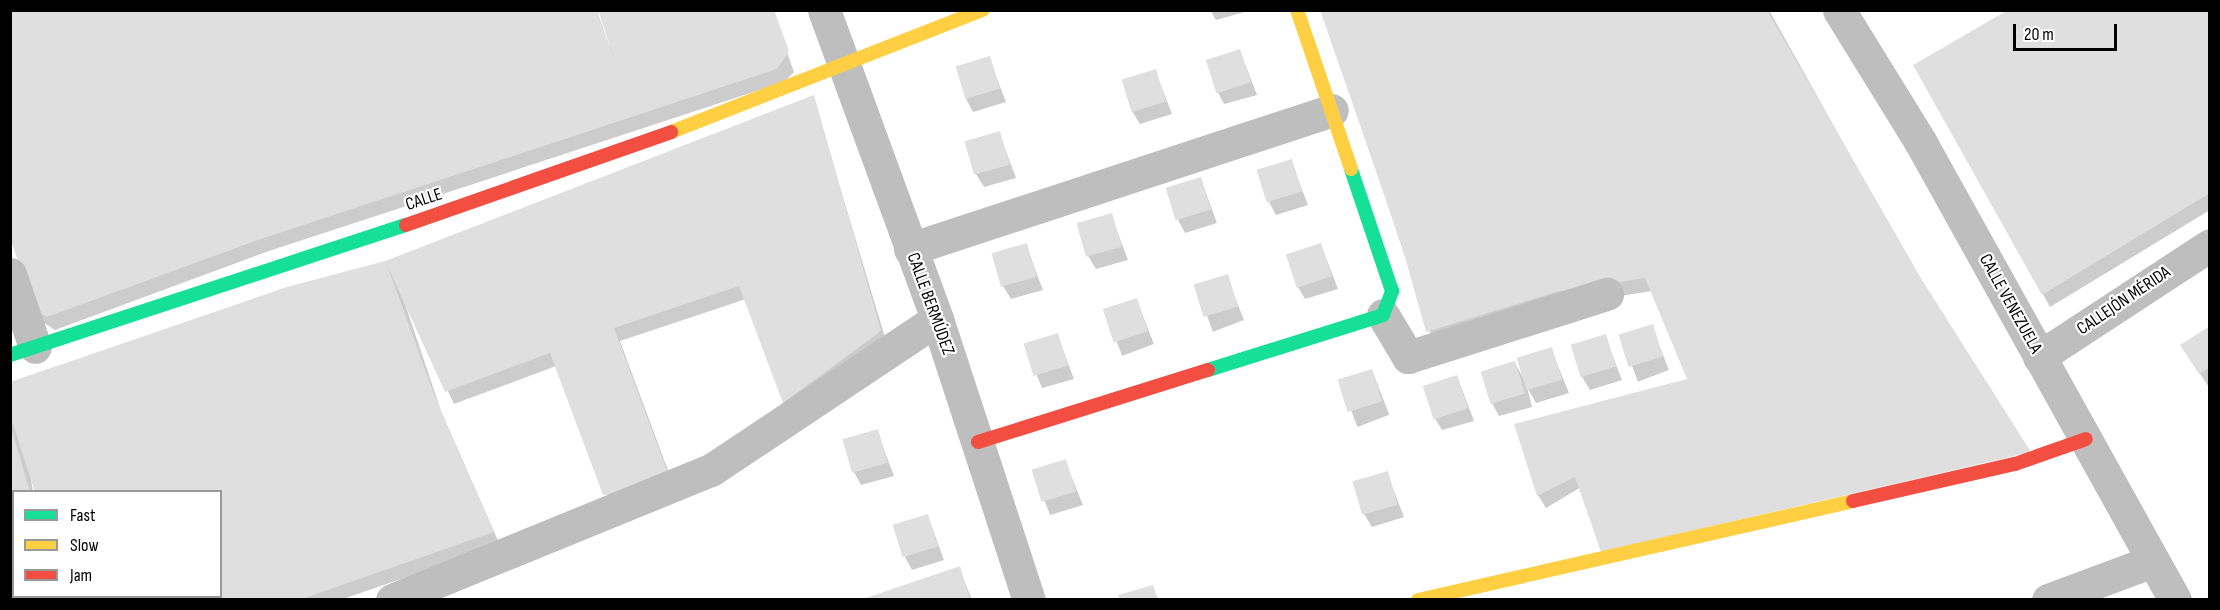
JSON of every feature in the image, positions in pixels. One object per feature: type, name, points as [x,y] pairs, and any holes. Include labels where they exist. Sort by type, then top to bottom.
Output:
[{"type":"street","name":"CALLE BERMÚDEZ","points":[[824,10],[937,319],[1029,600]]},
{"type":"street","name":"CALLE","points":[[23,351],[576,169],[843,62],[983,10]]},
{"type":"street","points":[[1297,10],[1392,291],[1383,315]]},
{"type":"street","name":"CALLE VENEZUELA","points":[[1839,10],[1921,143],[2175,600]]},
{"type":"street","points":[[910,249],[1332,110]]},
{"type":"street","name":"CALLEJÓN MÉRIDA","points":[[2039,357],[2210,244]]},
{"type":"street","points":[[10,274],[23,351]]},
{"type":"street","points":[[1383,315],[1408,357],[1607,294]]},
{"type":"street","points":[[978,442],[1383,315]]},
{"type":"street","points":[[392,600],[711,470],[937,319]]},
{"type":"street","points":[[1418,600],[2015,464],[2086,439]]},
{"type":"street","points":[[2048,600],[2153,561]]},
{"type":"building","points":[[10,10],[597,10],[617,67],[598,10],[774,10],[789,51],[777,69],[258,240],[47,317],[35,310],[10,238]]},
{"type":"building","points":[[1320,10],[1767,10],[1922,280],[2031,452],[1601,552],[1575,477],[1537,496],[1514,424],[1687,379],[1645,278],[1556,292],[1426,332],[1402,246]]},
{"type":"building","points":[[2008,10],[2210,10],[2210,193],[2042,295],[1913,65]]},
{"type":"building","points":[[1240,49],[1251,82],[1217,93],[1206,60]]},
{"type":"building","points":[[990,56],[1000,89],[966,99],[956,67]]},
{"type":"building","points":[[1156,69],[1166,102],[1132,112],[1122,80]]},
{"type":"building","points":[[814,95],[881,331],[783,403],[739,286],[614,328],[670,479],[603,495],[550,353],[445,392],[387,265],[435,397],[494,532],[299,600],[32,600],[222,598],[222,490],[34,490],[10,415],[10,382],[287,287],[385,261]]},
{"type":"building","points":[[1000,131],[1010,165],[974,175],[964,141]]},
{"type":"building","points":[[1292,159],[1302,192],[1267,202],[1257,170]]},
{"type":"building","points":[[1201,177],[1211,210],[1176,220],[1166,188]]},
{"type":"building","points":[[1112,213],[1122,247],[1086,257],[1076,223]]},
{"type":"building","points":[[1027,243],[1037,277],[1001,287],[991,253]]},
{"type":"building","points":[[1321,243],[1332,276],[1297,288],[1286,254]]},
{"type":"building","points":[[1228,274],[1238,307],[1204,317],[1194,285]]},
{"type":"building","points":[[1137,298],[1148,331],[1114,342],[1103,309]]},
{"type":"building","points":[[1653,324],[1663,357],[1629,367],[1619,335]]},
{"type":"building","points":[[2210,326],[2210,367],[2199,374],[2180,345]]},
{"type":"building","points":[[1058,333],[1068,366],[1034,376],[1024,344]]},
{"type":"building","points":[[1606,334],[1616,367],[1581,377],[1571,345]]},
{"type":"building","points":[[1552,347],[1562,380],[1527,390],[1517,358]]},
{"type":"building","points":[[1515,361],[1525,394],[1491,404],[1481,372]]},
{"type":"building","points":[[1372,369],[1382,402],[1348,412],[1338,380]]},
{"type":"building","points":[[1457,375],[1468,408],[1434,419],[1423,386]]},
{"type":"building","points":[[10,424],[29,490],[12,490],[10,537]]},
{"type":"building","points":[[878,429],[888,463],[852,473],[842,439]]},
{"type":"building","points":[[1066,459],[1076,492],[1042,502],[1032,470]]},
{"type":"building","points":[[1388,471],[1398,505],[1362,515],[1352,481]]},
{"type":"building","points":[[928,514],[938,547],[903,557],[893,525]]},
{"type":"building","points":[[12,565],[12,598],[28,600],[10,600]]},
{"type":"building","points":[[960,566],[970,600],[863,600],[863,599]]},
{"type":"building","points":[[1153,585],[1158,600],[1120,600],[1118,595]]},
{"type":"traffic: fast","points":[[1208,370],[1383,315],[1392,291],[1351,169]]},
{"type":"traffic: fast","points":[[10,355],[406,225]]},
{"type":"traffic: slow","points":[[671,132],[983,10]]},
{"type":"traffic: slow","points":[[1297,10],[1351,169]]},
{"type":"traffic: slow","points":[[1418,600],[1853,501]]},
{"type":"traffic: jam","points":[[406,225],[671,132]]},
{"type":"traffic: jam","points":[[978,442],[1208,370]]},
{"type":"traffic: jam","points":[[1853,501],[2015,464],[2086,439]]}]
